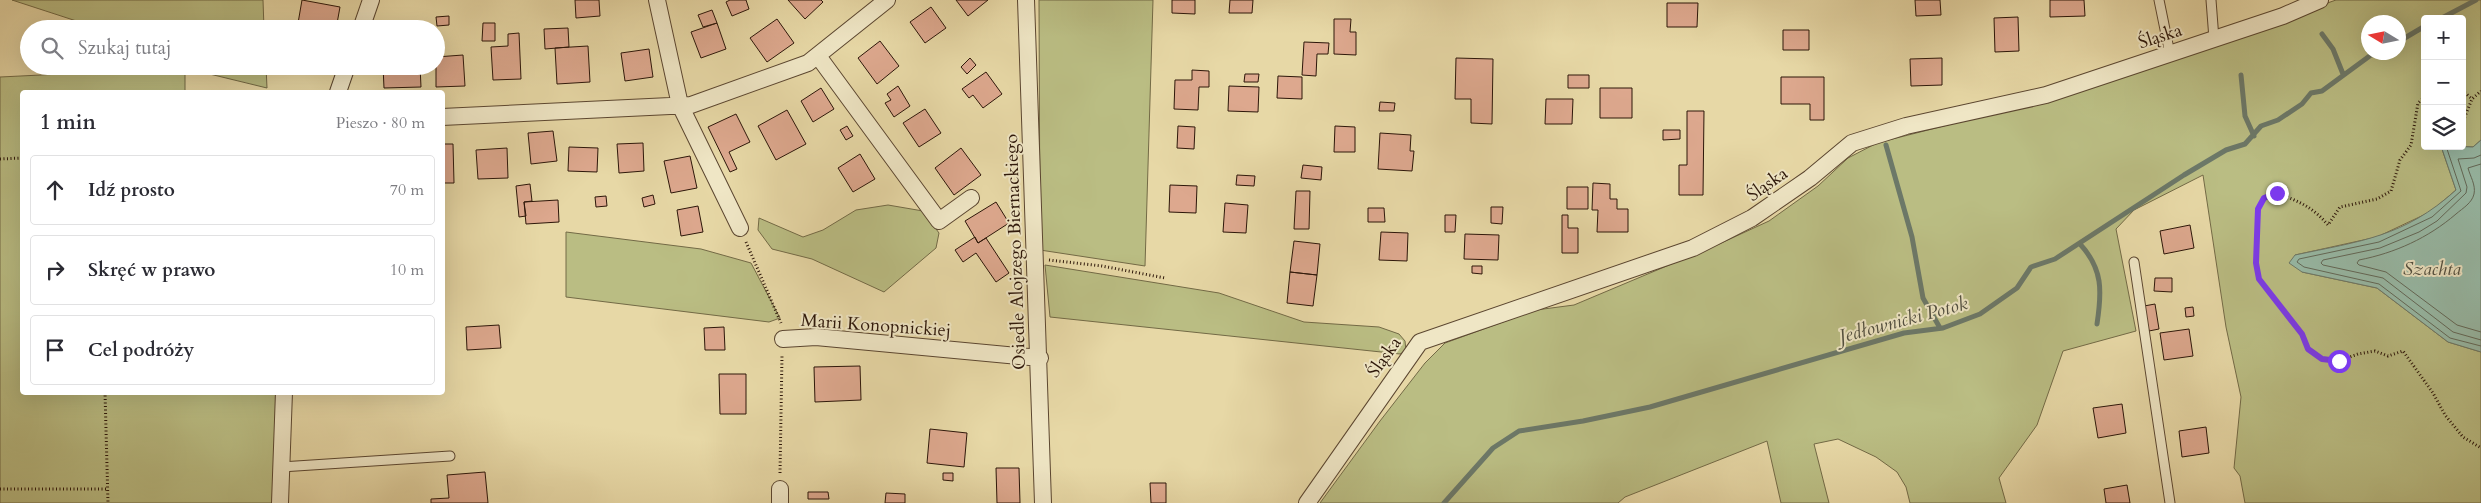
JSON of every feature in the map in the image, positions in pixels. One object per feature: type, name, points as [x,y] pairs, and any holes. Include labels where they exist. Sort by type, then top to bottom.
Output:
[{"type":"street","points":[[364,20],[371,0]]},
{"type":"street","points":[[657,0],[680,106],[740,228]]},
{"type":"street","points":[[445,117],[691,105],[808,64],[887,0]]},
{"type":"street","name":"Osiedle Alojzego Biernackiego","points":[[1026,0],[1040,358],[1043,503]]},
{"type":"street","name":"Śląska","points":[[1307,503],[1420,342],[1693,248],[1752,218],[1810,178],[1852,143],[1906,126],[2046,95],[2214,39],[2320,0]]},
{"type":"street","points":[[818,56],[939,221],[971,198]]},
{"type":"street","points":[[339,90],[344,75]]},
{"type":"street","name":"Marii Konopnickiej","points":[[782,339],[816,337],[1040,358]]},
{"type":"street","points":[[280,503],[284,395]]},
{"type":"lane","points":[[2159,0],[2170,54]]},
{"type":"lane","points":[[2211,0],[2214,39]]},
{"type":"lane","points":[[2134,262],[2170,503]]},
{"type":"lane","points":[[281,467],[450,456]]},
{"type":"path","points":[[2466,114],[2472,99],[2481,91]]},
{"type":"path","points":[[2466,94],[2472,99]]},
{"type":"path","points":[[2421,101],[2418,103],[2411,145],[2400,160],[2391,191],[2377,199],[2340,208],[2328,225],[2318,213],[2308,206],[2277,193],[2264,198],[2258,209],[2256,263],[2259,279],[2302,334],[2308,349],[2322,359],[2339,361],[2358,354],[2375,351],[2388,356],[2403,351],[2433,393],[2445,416],[2463,436],[2481,448]]},
{"type":"path","points":[[0,159],[20,158]]},
{"type":"path","points":[[740,228],[780,318],[782,339]]},
{"type":"path","points":[[1035,258],[1102,266],[1165,278]]},
{"type":"path","name":"Marii Konopnickiej","points":[[780,496],[782,339]]},
{"type":"path","points":[[105,395],[108,503]]},
{"type":"path","points":[[0,489],[108,489]]},
{"type":"green space","points":[[12,0],[263,0],[264,20],[73,20]]},
{"type":"green space","points":[[1039,0],[1153,0],[1145,266],[1040,250]]},
{"type":"green space","points":[[2336,0],[2481,0],[2481,140],[2473,147],[2466,147],[2466,15],[2421,15],[2421,150],[2442,150],[2456,190],[2430,212],[2377,237],[2295,255],[2302,272],[2377,288],[2448,342],[2481,352],[2481,503],[2245,503],[2240,476],[2234,468],[2241,397],[2226,327],[2203,175],[2134,210],[2116,229],[2136,331],[2063,351],[2037,425],[1999,478],[2006,503],[1910,503],[1906,487],[1897,472],[1876,457],[1838,439],[1814,444],[1829,503],[1781,503],[1767,441],[1625,497],[1618,503],[1320,503],[1425,363],[1445,343],[1536,310],[1574,305],[1769,221],[1818,186],[1848,158],[1877,143],[2069,94]]},
{"type":"green space","points":[[41,75],[185,75],[185,90],[20,90],[20,395],[277,395],[273,503],[0,503],[0,77]]},
{"type":"green space","points":[[214,75],[266,75],[267,88]]},
{"type":"green space","points":[[888,205],[923,211],[939,233],[936,248],[884,292],[812,259],[772,249],[758,230],[759,218],[803,237],[823,230],[856,210]]},
{"type":"green space","points":[[566,232],[701,249],[751,263],[780,318],[769,322],[566,297]]},
{"type":"green space","points":[[1045,265],[1219,293],[1304,322],[1379,327],[1399,334],[1405,341],[1406,351],[1400,354],[1050,317]]},
{"type":"water","name":"Szachta","points":[[2481,140],[2481,352],[2448,342],[2377,288],[2302,272],[2289,263],[2295,255],[2341,246],[2381,235],[2400,228],[2418,218],[2437,206],[2456,190],[2442,150],[2466,150],[2466,147],[2473,147]]},
{"type":"building","points":[[302,0],[340,7],[338,20],[299,20]]},
{"type":"building","points":[[575,0],[599,0],[600,16],[576,18]]},
{"type":"building","points":[[730,0],[746,0],[749,9],[732,16],[726,2]]},
{"type":"building","points":[[788,0],[821,0],[823,2],[805,19]]},
{"type":"building","points":[[956,0],[988,0],[968,16]]},
{"type":"building","points":[[1172,0],[1195,0],[1195,14],[1172,13]]},
{"type":"building","points":[[1230,0],[1253,0],[1252,13],[1229,13]]},
{"type":"building","points":[[1915,0],[1940,0],[1941,15],[1916,16]]},
{"type":"building","points":[[2050,0],[2084,0],[2085,16],[2050,17]]},
{"type":"building","points":[[1667,3],[1698,3],[1697,27],[1667,27]]},
{"type":"building","points":[[931,7],[946,28],[925,43],[910,22]]},
{"type":"building","points":[[712,10],[717,23],[703,27],[698,15]]},
{"type":"building","points":[[449,16],[449,25],[445,25],[445,20],[436,20],[436,17]]},
{"type":"building","points":[[2018,17],[2019,51],[1995,52],[1994,18]]},
{"type":"building","points":[[777,19],[794,43],[767,62],[750,38]]},
{"type":"building","points":[[1334,19],[1351,19],[1350,32],[1356,32],[1356,55],[1334,54]]},
{"type":"building","points":[[483,23],[495,23],[495,41],[482,41]]},
{"type":"building","points":[[717,23],[726,49],[701,58],[691,32]]},
{"type":"building","points":[[568,28],[569,47],[545,49],[544,29]]},
{"type":"building","points":[[1783,30],[1809,30],[1809,50],[1783,50]]},
{"type":"building","points":[[519,33],[521,79],[493,80],[491,47],[508,46],[508,34]]},
{"type":"building","points":[[880,41],[899,66],[877,84],[858,58]]},
{"type":"building","points":[[1304,42],[1329,43],[1328,54],[1317,54],[1316,76],[1302,75]]},
{"type":"building","points":[[588,46],[590,82],[557,84],[555,48]]},
{"type":"building","points":[[649,49],[653,77],[625,81],[621,53]]},
{"type":"building","points":[[463,55],[465,86],[436,87],[436,75],[445,75],[445,56]]},
{"type":"building","points":[[970,58],[976,65],[967,74],[961,67]]},
{"type":"building","points":[[1456,58],[1493,59],[1492,124],[1471,123],[1471,99],[1455,99]]},
{"type":"building","points":[[1942,58],[1942,85],[1911,86],[1910,59]]},
{"type":"building","points":[[1192,70],[1209,71],[1209,87],[1199,87],[1198,110],[1174,109],[1175,80],[1192,80]]},
{"type":"building","points":[[986,72],[1002,94],[983,108],[973,95],[969,98],[962,89]]},
{"type":"building","points":[[1245,74],[1259,74],[1258,82],[1244,82]]},
{"type":"building","points":[[383,75],[420,75],[421,87],[384,88]]},
{"type":"building","points":[[1568,75],[1589,75],[1589,88],[1568,88]]},
{"type":"building","points":[[1278,76],[1302,77],[1302,99],[1277,98]]},
{"type":"building","points":[[1781,77],[1824,77],[1824,120],[1810,120],[1810,104],[1781,104]]},
{"type":"building","points":[[898,86],[910,106],[894,117],[885,103],[891,100],[887,94]]},
{"type":"building","points":[[1229,86],[1259,87],[1258,112],[1228,111]]},
{"type":"building","points":[[821,88],[834,109],[813,122],[801,101]]},
{"type":"building","points":[[1600,88],[1632,88],[1632,118],[1600,118]]},
{"type":"building","points":[[1546,99],[1573,99],[1572,124],[1545,124]]},
{"type":"building","points":[[1380,102],[1395,103],[1394,111],[1379,111]]},
{"type":"building","points":[[925,109],[941,133],[919,147],[903,123]]},
{"type":"building","points":[[787,110],[806,144],[776,160],[758,126]]},
{"type":"building","points":[[1687,111],[1704,111],[1703,195],[1679,195],[1679,165],[1687,165]]},
{"type":"building","points":[[736,114],[750,142],[729,152],[737,169],[730,172],[708,127]]},
{"type":"building","points":[[847,126],[853,136],[846,140],[840,130]]},
{"type":"building","points":[[1178,126],[1195,127],[1194,149],[1177,148]]},
{"type":"building","points":[[1335,126],[1355,127],[1355,152],[1334,152]]},
{"type":"building","points":[[1663,130],[1680,130],[1680,139],[1663,140]]},
{"type":"building","points":[[553,131],[557,161],[531,164],[528,133]]},
{"type":"building","points":[[1380,133],[1411,135],[1410,151],[1414,151],[1412,171],[1378,169]]},
{"type":"building","points":[[643,143],[644,171],[619,173],[617,144]]},
{"type":"building","points":[[445,144],[453,144],[454,183],[445,183]]},
{"type":"building","points":[[569,147],[598,148],[597,172],[568,171]]},
{"type":"building","points":[[507,148],[508,178],[478,179],[476,150]]},
{"type":"building","points":[[961,148],[981,175],[954,195],[935,168]]},
{"type":"building","points":[[860,154],[875,179],[853,192],[838,168]]},
{"type":"building","points":[[690,156],[697,188],[671,193],[664,161]]},
{"type":"building","points":[[1303,165],[1322,167],[1321,180],[1301,178]]},
{"type":"building","points":[[1237,175],[1255,176],[1254,186],[1236,185]]},
{"type":"building","points":[[1593,183],[1610,184],[1610,199],[1617,199],[1617,209],[1628,209],[1628,232],[1597,232],[1598,210],[1592,210]]},
{"type":"building","points":[[530,184],[532,201],[524,202],[526,216],[519,217],[516,186]]},
{"type":"building","points":[[1170,185],[1197,186],[1196,213],[1169,212]]},
{"type":"building","points":[[1567,187],[1588,187],[1588,209],[1567,209]]},
{"type":"building","points":[[1296,191],[1310,191],[1309,229],[1294,229]]},
{"type":"building","points":[[653,195],[655,204],[644,207],[642,198]]},
{"type":"building","points":[[606,196],[607,206],[596,207],[595,197]]},
{"type":"building","points":[[558,200],[559,222],[526,224],[524,202]]},
{"type":"building","points":[[996,202],[1009,223],[978,243],[965,221]]},
{"type":"building","points":[[1225,203],[1248,205],[1246,233],[1223,232]]},
{"type":"building","points":[[698,206],[703,232],[681,236],[677,210]]},
{"type":"building","points":[[1491,207],[1503,207],[1502,224],[1491,223]]},
{"type":"building","points":[[1368,208],[1384,208],[1385,222],[1368,222]]},
{"type":"building","points":[[1445,215],[1456,215],[1455,232],[1445,232]]},
{"type":"building","points":[[1562,215],[1568,215],[1568,228],[1578,228],[1578,253],[1562,253]]},
{"type":"building","points":[[2190,225],[2194,248],[2164,254],[2160,231]]},
{"type":"building","points":[[1381,232],[1408,233],[1407,261],[1379,260]]},
{"type":"building","points":[[1465,234],[1499,235],[1498,260],[1464,259]]},
{"type":"building","points":[[975,237],[978,243],[986,238],[1009,273],[996,282],[976,253],[963,262],[955,250]]},
{"type":"building","points":[[1294,241],[1320,244],[1317,275],[1290,272]]},
{"type":"building","points":[[1472,266],[1482,266],[1482,274],[1472,273]]},
{"type":"building","points":[[1290,272],[1317,275],[1313,306],[1287,303]]},
{"type":"building","points":[[2155,278],[2172,278],[2172,292],[2154,291]]},
{"type":"building","points":[[2155,304],[2159,329],[2149,331],[2144,306]]},
{"type":"building","points":[[2193,307],[2194,316],[2186,317],[2185,308]]},
{"type":"building","points":[[499,325],[501,348],[467,350],[466,327]]},
{"type":"building","points":[[724,327],[725,350],[705,350],[704,328]]},
{"type":"building","points":[[2189,329],[2193,356],[2164,360],[2160,333]]},
{"type":"building","points":[[860,366],[861,400],[815,402],[814,367]]},
{"type":"building","points":[[719,374],[746,374],[746,414],[720,414]]},
{"type":"building","points":[[2122,404],[2126,433],[2098,438],[2093,408]]},
{"type":"building","points":[[2206,427],[2209,453],[2182,457],[2179,431]]},
{"type":"building","points":[[930,429],[967,433],[964,467],[927,463]]},
{"type":"building","points":[[996,468],[1019,468],[1020,503],[997,503]]},
{"type":"building","points":[[485,472],[488,503],[431,503],[431,499],[449,498],[447,475]]},
{"type":"building","points":[[943,473],[953,473],[953,481],[943,480]]},
{"type":"building","points":[[1150,483],[1166,483],[1166,503],[1151,503]]},
{"type":"building","points":[[2127,485],[2130,503],[2106,503],[2104,489]]},
{"type":"building","points":[[808,492],[828,492],[829,499],[808,499]]},
{"type":"building","points":[[886,493],[905,494],[905,503],[885,503]]},
{"type":"waterway","name":"Jedłownicki Potok","points":[[2448,15],[2476,0]]},
{"type":"waterway","name":"Jedłownicki Potok","points":[[2406,37],[2421,28]]},
{"type":"waterway","points":[[2322,34],[2333,49],[2343,74]]},
{"type":"waterway","name":"Jedłownicki Potok","points":[[1444,503],[1493,448],[1519,431],[1583,421],[1650,407],[1904,333],[1943,328],[1980,314],[2017,288],[2031,267],[2055,259],[2184,175],[2226,150],[2245,144],[2261,126],[2278,120],[2302,104],[2311,93],[2322,91],[2364,60]]},
{"type":"waterway","points":[[2241,75],[2245,116],[2254,136]]},
{"type":"waterway","points":[[1886,145],[1912,237],[1923,298],[1940,328]]},
{"type":"waterway","points":[[2080,244],[2093,262],[2099,281],[2100,301],[2097,324]]},
{"type":"route","points":[[2277,193],[2264,198],[2258,209],[2256,263],[2259,279],[2302,334],[2308,349],[2322,359],[2339,361]]}]
